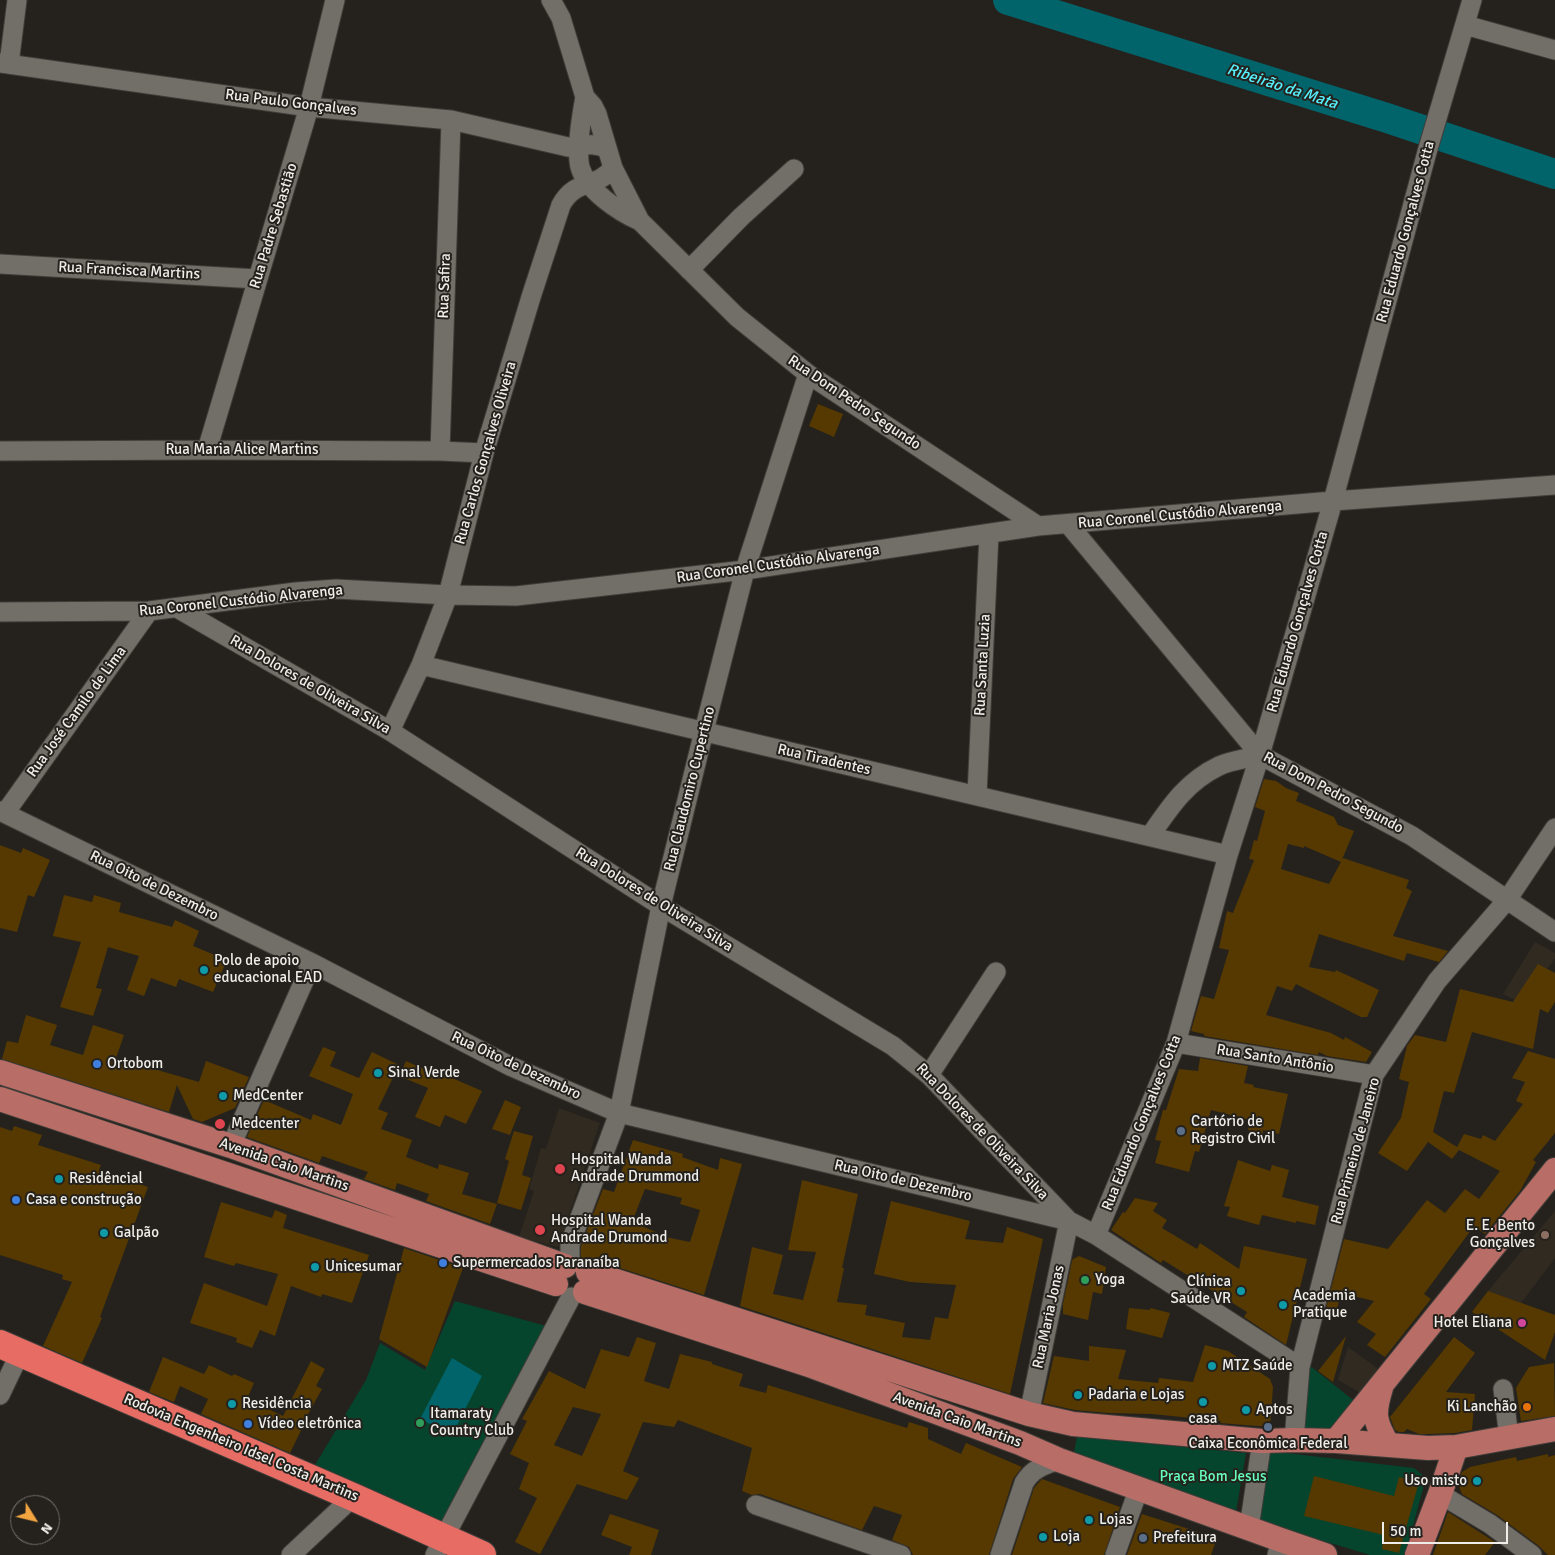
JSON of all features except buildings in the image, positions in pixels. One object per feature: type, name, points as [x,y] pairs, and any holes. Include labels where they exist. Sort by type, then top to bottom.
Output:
[{"type":"highway","name":"Rodovia Engenheiro Idsel Costa Martins","points":[[10,1348],[354,1497],[439,1546],[482,1555]]},
{"type":"main road","name":"Avenida Caio Martins","points":[[0,1072],[231,1146],[573,1279],[1020,1443],[1059,1460],[1249,1528],[1279,1548],[1325,1555]]},
{"type":"main road","name":"Avenida Caio Martins","points":[[0,1099],[573,1279],[1029,1414],[1073,1424],[1262,1441],[1336,1441],[1428,1448],[1456,1447],[1555,1429]]},
{"type":"main road","points":[[1336,1441],[1555,1170]]},
{"type":"main road","points":[[1382,1384],[1375,1417],[1379,1430],[1388,1445]]},
{"type":"main road","points":[[1059,1460],[1058,1450],[1061,1441],[1073,1424]]},
{"type":"main road","points":[[1417,1555],[1456,1447]]},
{"type":"street","points":[[5,64],[17,0]]},
{"type":"street","name":"Rua Padre Sebastião","points":[[207,450],[309,107],[335,0]]},
{"type":"street","name":"Rua Dom Pedro Segundo","points":[[551,0],[561,18],[585,97],[597,114],[613,168],[640,221],[737,317],[808,374],[1038,526]]},
{"type":"street","name":"Rua Eduardo Gonçalves Cotta","points":[[1096,1234],[1176,1043],[1228,855],[1260,755],[1333,501],[1427,152],[1472,0]]},
{"type":"street","points":[[1465,25],[1555,50]]},
{"type":"street","name":"Rua Paulo Gonçalves","points":[[5,64],[309,107],[451,120],[580,147]]},
{"type":"street","name":"Rua Dom Pedro Segundo","points":[[585,97],[580,166],[589,183],[616,209],[640,221]]},
{"type":"street","name":"Rua Safira","points":[[440,451],[451,120]]},
{"type":"street","points":[[580,147],[594,144],[601,145],[607,149]]},
{"type":"street","points":[[589,183],[607,176],[613,168]]},
{"type":"street","points":[[689,270],[741,217],[794,169]]},
{"type":"street","name":"Rua Carlos Gonçalves Oliveira","points":[[390,732],[421,665],[448,595],[484,453],[531,297],[562,205],[566,196],[574,188],[589,183]]},
{"type":"street","name":"Rua Francisca Martins","points":[[0,264],[257,279]]},
{"type":"street","name":"Rua Claudomiro Cupertino","points":[[573,1279],[570,1244],[619,1114],[661,906],[745,570],[808,374]]},
{"type":"street","name":"Rua Maria Alice Martins","points":[[0,451],[207,450],[440,451],[484,453]]},
{"type":"street","name":"Rua Coronel Custódio Alvarenga","points":[[0,612],[148,611],[296,592],[336,589],[448,595],[516,596],[745,570],[1038,526],[1069,525],[1333,501],[1555,485]]},
{"type":"street","name":"Rua Dom Pedro Segundo","points":[[1069,525],[1260,755],[1412,836],[1555,932]]},
{"type":"street","name":"Rua Santa Luzia","points":[[977,796],[989,534]]},
{"type":"street","name":"Rua Dolores de Oliveira Silva","points":[[177,608],[390,732],[661,906],[893,1046],[929,1075],[1069,1221],[1096,1234]]},
{"type":"street","name":"Rua José Camilo de Lima","points":[[2,812],[148,611]]},
{"type":"street","name":"Rua Tiradentes","points":[[421,665],[1228,855]]},
{"type":"street","points":[[1150,836],[1173,802],[1196,780],[1221,765],[1260,755]]},
{"type":"street","name":"Rua Oito de Dezembro","points":[[2,812],[312,963],[510,1066],[619,1114],[1069,1221]]},
{"type":"street","name":"Rua Primeiro de Janeiro","points":[[1294,1440],[1300,1367],[1374,1075],[1437,981],[1506,900],[1555,828]]},
{"type":"street","points":[[231,1146],[312,963]]},
{"type":"street","points":[[929,1075],[996,972]]},
{"type":"street","name":"Rua Santo Antônio","points":[[1176,1043],[1374,1075]]},
{"type":"street","name":"Rua Maria Jonas","points":[[1029,1414],[1069,1221]]},
{"type":"street","points":[[1096,1234],[1300,1367]]},
{"type":"street","points":[[439,1546],[573,1279]]},
{"type":"street","points":[[0,1395],[10,1348]]},
{"type":"street","points":[[1503,1389],[1509,1438]]},
{"type":"street","points":[[1249,1528],[1262,1441]]},
{"type":"street","points":[[1000,1555],[1024,1483],[1029,1474],[1037,1468],[1059,1460]]},
{"type":"street","points":[[1115,1555],[1139,1488]]},
{"type":"street","points":[[1440,1494],[1490,1524],[1532,1555]]},
{"type":"street","points":[[291,1555],[354,1497]]},
{"type":"street","points":[[756,1505],[902,1555]]},
{"type":"shaded area","points":[[1535,942],[1555,953],[1555,958],[1523,1004],[1503,994]]},
{"type":"shaded area","name":"Hospital Wanda Andrade Drummond","points":[[559,1108],[600,1123],[558,1247],[519,1237],[534,1191],[529,1189],[541,1148],[546,1149]]},
{"type":"shaded area","name":"E. E. Bento Gonçalves","points":[[1555,1211],[1555,1258],[1521,1303],[1488,1291]]},
{"type":"shaded area","points":[[1348,1347],[1377,1368],[1364,1395],[1338,1380]]},
{"type":"green space","name":"Itamaraty Country Club","points":[[455,1301],[550,1327],[445,1526],[315,1465],[366,1380],[380,1343],[425,1370]]},
{"type":"green space","points":[[1309,1365],[1357,1403],[1335,1432],[1302,1431]]},
{"type":"green space","name":"Praça Bom Jesus","points":[[1077,1437],[1246,1453],[1236,1512],[1073,1457]]},
{"type":"green space","points":[[1269,1451],[1414,1468],[1426,1478],[1405,1555],[1370,1555],[1258,1521]]},
{"type":"water","points":[[452,1358],[482,1376],[452,1435],[420,1419]]},
{"type":"waterway","name":"Ribeirão da Mata","points":[[1008,0],[1387,118],[1555,174]]},
{"type":"place","name":"Polo de apoio educacional EAD","points":[[204,970]]},
{"type":"place","name":"Ortobom","points":[[97,1064]]},
{"type":"place","name":"Sinal Verde","points":[[378,1073]]},
{"type":"place","name":"MedCenter","points":[[223,1096]]},
{"type":"place","name":"Medcenter","points":[[220,1124]]},
{"type":"place","name":"Cartório de Registro Civil","points":[[1181,1131]]},
{"type":"place","name":"Hospital Wanda Andrade Drummond","points":[[560,1169]]},
{"type":"place","name":"Residêncial","points":[[59,1179]]},
{"type":"place","name":"Casa e construção","points":[[16,1200]]},
{"type":"place","name":"Hospital Wanda Andrade Drumond","points":[[540,1230]]},
{"type":"place","name":"Galpão","points":[[104,1233]]},
{"type":"place","name":"E. E. Bento Gonçalves","points":[[1545,1235]]},
{"type":"place","name":"Supermercados Paranaíba","points":[[443,1263]]},
{"type":"place","name":"Unicesumar","points":[[315,1267]]},
{"type":"place","name":"Yoga","points":[[1085,1280]]},
{"type":"place","name":"Clínica Saúde VR","points":[[1241,1291]]},
{"type":"place","name":"Academia Pratique","points":[[1283,1305]]},
{"type":"place","name":"Hotel Eliana","points":[[1522,1323]]},
{"type":"place","name":"MTZ Saúde","points":[[1212,1366]]},
{"type":"place","name":"Padaria e Lojas","points":[[1078,1395]]},
{"type":"place","name":"casa","points":[[1203,1402]]},
{"type":"place","name":"Residência","points":[[232,1404]]},
{"type":"place","name":"Ki Lanchão","points":[[1527,1407]]},
{"type":"place","name":"Aptos","points":[[1246,1410]]},
{"type":"place","name":"Itamaraty Country Club","points":[[420,1423]]},
{"type":"place","name":"Vídeo eletrônica","points":[[248,1424]]},
{"type":"place","name":"Caixa Econômica Federal","points":[[1268,1427]]},
{"type":"place","name":"Uso misto","points":[[1477,1481]]},
{"type":"place","name":"Lojas","points":[[1089,1520]]},
{"type":"place","name":"Loja","points":[[1043,1537]]},
{"type":"place","name":"Prefeitura","points":[[1143,1538]]}]
